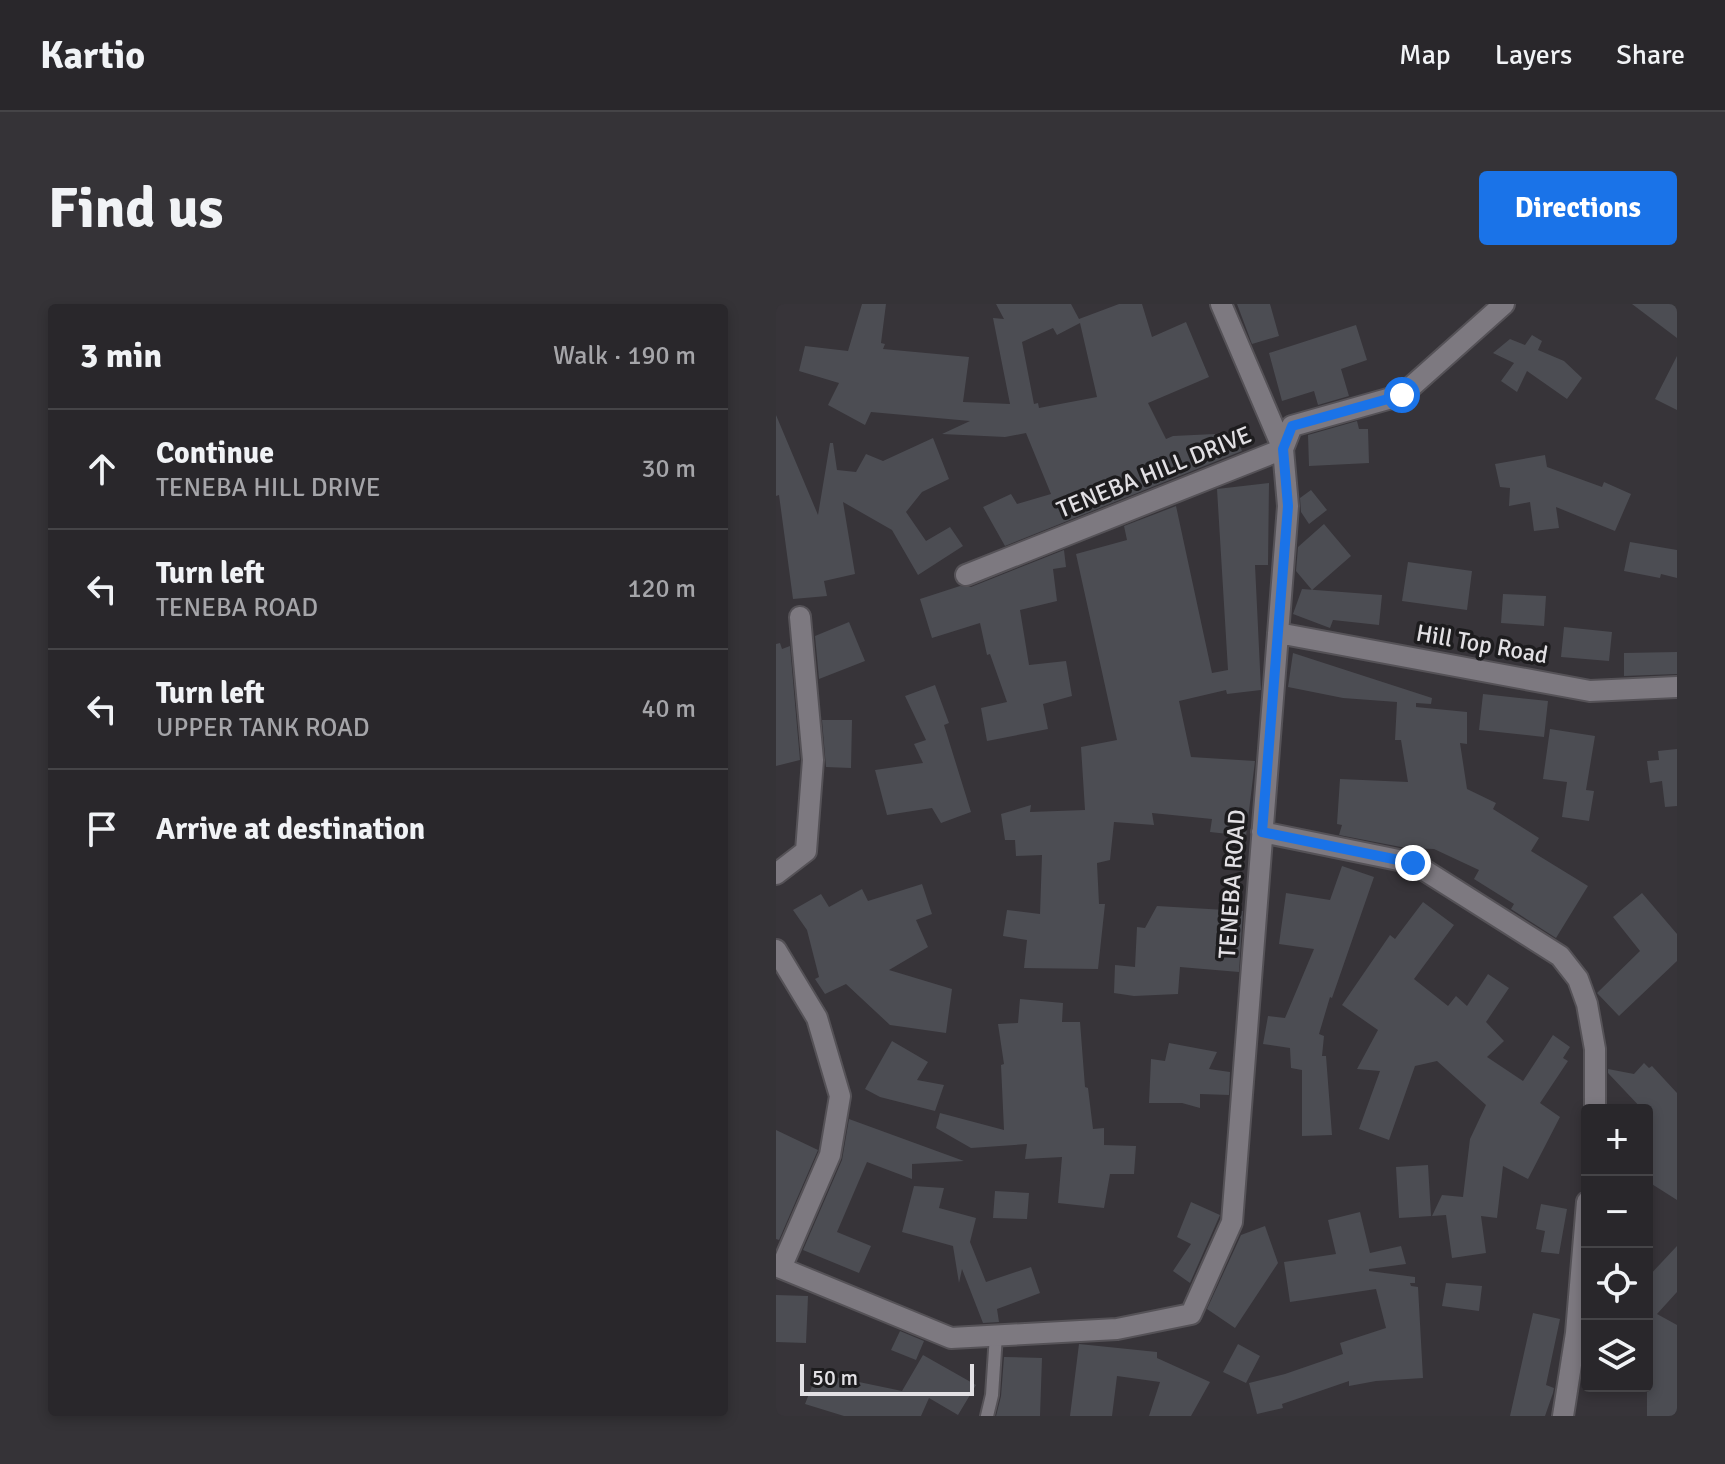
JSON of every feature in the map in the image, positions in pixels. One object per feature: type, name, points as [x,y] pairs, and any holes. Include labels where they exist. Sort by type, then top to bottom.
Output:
[{"type":"street","name":"TENEBA ROAD","points":[[996,1335],[1117,1329],[1191,1314],[1232,1222],[1288,506],[1283,449],[1221,304]]},
{"type":"street","name":"TENEBA HILL DRIVE","points":[[966,575],[1283,449],[1292,426],[1402,395],[1504,304]]},
{"type":"street","points":[[776,874],[806,851],[813,760],[800,617]]},
{"type":"street","name":"Hill Top Road","points":[[1278,633],[1590,691],[1677,687]]},
{"type":"street","points":[[1262,832],[1413,863],[1560,956],[1578,979],[1587,1004],[1595,1049],[1595,1104]]},
{"type":"street","points":[[776,950],[817,1018],[840,1096],[830,1155],[778,1267],[951,1338],[996,1335]]},
{"type":"street","points":[[1563,1416],[1576,1333],[1583,1248]]},
{"type":"lane","points":[[987,1416],[992,1395],[996,1335]]},
{"type":"building","points":[[862,304],[886,304],[883,349],[969,357],[963,402],[1010,404],[993,318],[1004,319],[996,304],[1071,304],[1079,319],[1119,304],[1142,304],[1152,337],[1186,322],[1209,377],[1148,403],[1166,439],[1215,434],[1219,443],[1235,435],[1242,451],[1005,546],[983,507],[1011,494],[1017,504],[1051,494],[1026,433],[1005,437],[942,434],[970,421],[871,412],[865,425],[828,405],[839,383],[799,371],[805,346],[848,351]],"holes":[[[1080,323],[1097,397],[1039,408],[1038,403],[1034,404],[1022,342],[1053,328],[1057,335]]]},
{"type":"building","points":[[1237,304],[1270,304],[1279,336],[1252,344]]},
{"type":"building","points":[[1632,304],[1677,304],[1677,338]]},
{"type":"building","points":[[1356,325],[1367,360],[1341,369],[1349,396],[1318,405],[1314,391],[1282,401],[1269,353]]},
{"type":"building","points":[[1532,335],[1542,341],[1538,350],[1564,361],[1582,378],[1567,399],[1527,371],[1517,392],[1501,381],[1514,363],[1493,353],[1510,339],[1525,345]]},
{"type":"building","points":[[1677,356],[1677,410],[1655,399]]},
{"type":"building","points":[[776,415],[818,515],[830,443],[833,443],[837,470],[856,472],[866,454],[883,461],[933,438],[949,479],[922,492],[906,512],[926,541],[950,527],[963,546],[918,575],[892,530],[843,502],[855,574],[824,581],[827,596],[793,599],[779,495],[776,496]]},
{"type":"building","points":[[1357,421],[1359,429],[1368,429],[1369,463],[1309,466],[1308,435]]},
{"type":"building","points":[[1545,455],[1547,467],[1602,487],[1604,482],[1631,494],[1615,531],[1556,507],[1559,528],[1534,531],[1530,502],[1509,506],[1510,488],[1500,487],[1495,464]]},
{"type":"building","points":[[1269,483],[1268,565],[1255,565],[1261,690],[1227,694],[1226,690],[1179,701],[1191,757],[1255,761],[1246,836],[1210,832],[1212,819],[1152,813],[1154,825],[1114,822],[1110,860],[1097,863],[1099,904],[1105,904],[1098,969],[1024,968],[1027,940],[1003,936],[1007,910],[1040,914],[1042,855],[1016,856],[1015,840],[1005,840],[1001,814],[1031,805],[1030,812],[1085,810],[1081,747],[1117,740],[1076,554],[1127,540],[1124,526],[1176,506],[1212,673],[1228,670],[1217,489]]},
{"type":"building","points":[[1311,490],[1327,510],[1309,524],[1301,512],[1300,498]]},
{"type":"building","points":[[1324,524],[1351,556],[1312,590],[1296,571],[1298,547]]},
{"type":"building","points":[[1630,542],[1677,550],[1677,578],[1624,571]]},
{"type":"building","points":[[1064,550],[1066,567],[1053,569],[1057,601],[1020,610],[1029,665],[1066,661],[1072,696],[1043,704],[1048,729],[987,741],[981,708],[1007,702],[990,654],[987,655],[980,623],[932,638],[920,599],[960,586],[971,587]]},
{"type":"building","points":[[1408,562],[1472,571],[1467,610],[1402,601]]},
{"type":"building","points":[[1302,589],[1382,595],[1379,625],[1333,620],[1330,628],[1293,614]]},
{"type":"building","points":[[1503,594],[1546,596],[1544,626],[1501,623]]},
{"type":"building","points":[[849,622],[865,661],[819,679],[815,636]]},
{"type":"building","points":[[1564,627],[1612,632],[1609,661],[1561,657]]},
{"type":"building","points":[[780,643],[782,649],[790,646],[800,760],[776,766],[776,644]]},
{"type":"building","points":[[1677,652],[1677,674],[1624,676],[1624,653]]},
{"type":"building","points":[[1293,653],[1432,698],[1431,704],[1416,703],[1416,707],[1467,712],[1467,744],[1460,743],[1467,789],[1496,803],[1493,809],[1539,838],[1531,851],[1588,886],[1556,938],[1511,909],[1514,904],[1474,879],[1479,870],[1434,849],[1406,848],[1339,835],[1342,825],[1337,824],[1340,779],[1408,782],[1401,740],[1395,740],[1397,702],[1343,698],[1288,687]]},
{"type":"building","points":[[935,685],[949,723],[944,725],[971,812],[941,823],[932,808],[887,815],[875,770],[923,763],[914,744],[926,740],[905,696]]},
{"type":"building","points":[[1483,694],[1548,701],[1544,737],[1479,730]]},
{"type":"building","points":[[822,720],[852,720],[851,768],[826,767]]},
{"type":"building","points":[[1550,729],[1595,736],[1586,790],[1594,791],[1589,821],[1562,817],[1567,782],[1543,779]]},
{"type":"building","points":[[1677,749],[1677,806],[1665,807],[1662,781],[1650,783],[1647,761],[1659,760],[1658,751]]},
{"type":"building","points":[[1342,866],[1374,877],[1319,1034],[1324,1036],[1322,1056],[1326,1056],[1332,1135],[1302,1136],[1302,1070],[1291,1068],[1290,1048],[1263,1044],[1268,1016],[1285,1018],[1314,949],[1279,944],[1286,893],[1330,900]]},
{"type":"building","points":[[922,884],[932,914],[916,920],[928,947],[889,970],[952,989],[946,1033],[890,1025],[846,984],[825,994],[815,979],[819,977],[807,930],[793,910],[821,894],[829,907],[862,889],[868,901]]},
{"type":"building","points":[[1642,893],[1677,934],[1677,961],[1619,1016],[1597,993],[1640,951],[1613,917]]},
{"type":"building","points":[[1423,902],[1454,925],[1414,979],[1448,1006],[1456,996],[1467,1006],[1488,974],[1509,988],[1486,1022],[1504,1041],[1487,1057],[1523,1081],[1553,1035],[1570,1047],[1563,1058],[1568,1061],[1540,1103],[1560,1117],[1528,1179],[1503,1166],[1497,1218],[1481,1216],[1486,1253],[1452,1258],[1446,1215],[1432,1216],[1442,1195],[1463,1197],[1470,1139],[1486,1105],[1437,1061],[1415,1066],[1389,1140],[1359,1129],[1380,1071],[1357,1069],[1378,1030],[1342,1005],[1390,935],[1395,939]]},
{"type":"building","points":[[1157,906],[1243,911],[1239,972],[1180,967],[1178,994],[1134,996],[1114,993],[1115,965],[1135,967],[1137,927],[1145,928]]},
{"type":"building","points":[[1020,999],[1063,1003],[1062,1022],[1080,1022],[1085,1087],[1088,1088],[1093,1129],[1104,1128],[1104,1145],[1136,1146],[1134,1174],[1110,1174],[1104,1208],[1058,1203],[1062,1157],[1025,1159],[1027,1144],[971,1148],[936,1128],[940,1113],[1004,1130],[1001,1065],[1004,1064],[998,1024],[1018,1023]]},
{"type":"building","points":[[892,1041],[928,1062],[917,1080],[944,1085],[935,1111],[880,1097],[865,1089]]},
{"type":"building","points":[[1169,1043],[1217,1052],[1209,1069],[1230,1072],[1229,1095],[1200,1094],[1200,1108],[1182,1103],[1149,1103],[1151,1059],[1165,1061]]},
{"type":"building","points":[[1644,1063],[1649,1068],[1652,1066],[1677,1093],[1677,1200],[1653,1185],[1653,1104],[1637,1104],[1608,1073],[1608,1069],[1634,1074]]},
{"type":"building","points":[[849,1119],[964,1161],[912,1164],[912,1179],[867,1162],[837,1232],[871,1246],[859,1273],[803,1250],[842,1160]]},
{"type":"building","points":[[776,1130],[818,1150],[779,1240],[776,1239]]},
{"type":"building","points":[[1428,1165],[1431,1216],[1399,1218],[1396,1167]]},
{"type":"building","points":[[914,1186],[944,1188],[939,1208],[976,1218],[970,1242],[986,1282],[1031,1267],[1040,1293],[997,1309],[999,1322],[983,1323],[962,1269],[959,1283],[953,1246],[902,1232]]},
{"type":"building","points":[[995,1191],[1029,1193],[1027,1219],[993,1218]]},
{"type":"building","points":[[1191,1202],[1220,1215],[1190,1283],[1173,1271],[1191,1244],[1177,1237]]},
{"type":"building","points":[[1541,1204],[1567,1209],[1559,1254],[1541,1252],[1545,1231],[1536,1229]]},
{"type":"building","points":[[1360,1212],[1370,1253],[1401,1246],[1406,1264],[1369,1271],[1415,1277],[1415,1283],[1410,1283],[1418,1287],[1423,1378],[1349,1386],[1349,1381],[1282,1404],[1283,1408],[1257,1414],[1249,1383],[1343,1354],[1340,1343],[1386,1328],[1376,1289],[1290,1302],[1284,1262],[1336,1254],[1328,1220]]},
{"type":"building","points":[[1265,1226],[1278,1263],[1235,1328],[1207,1309],[1241,1235]]},
{"type":"building","points":[[1677,1246],[1677,1292],[1657,1314],[1677,1325],[1677,1416],[1647,1416],[1647,1392],[1653,1392],[1653,1272]]},
{"type":"building","points":[[1446,1283],[1482,1286],[1479,1311],[1442,1306]]},
{"type":"building","points":[[776,1295],[808,1296],[806,1343],[776,1342]]},
{"type":"building","points":[[1533,1313],[1560,1319],[1546,1385],[1554,1388],[1553,1393],[1545,1416],[1510,1416]]},
{"type":"building","points":[[900,1331],[924,1341],[916,1360],[891,1350]]},
{"type":"building","points":[[1079,1344],[1157,1352],[1157,1358],[1210,1382],[1191,1416],[1149,1416],[1160,1382],[1117,1376],[1112,1416],[1070,1416]]},
{"type":"building","points":[[1238,1344],[1260,1356],[1246,1383],[1223,1372]]},
{"type":"building","points":[[923,1355],[976,1385],[958,1415],[929,1398],[921,1416],[844,1416],[805,1404],[818,1371],[902,1391]]},
{"type":"building","points":[[1004,1357],[1042,1358],[1040,1416],[996,1416]]},
{"type":"route","points":[[1402,395],[1292,426],[1283,449],[1288,506],[1262,832],[1413,863]]}]
